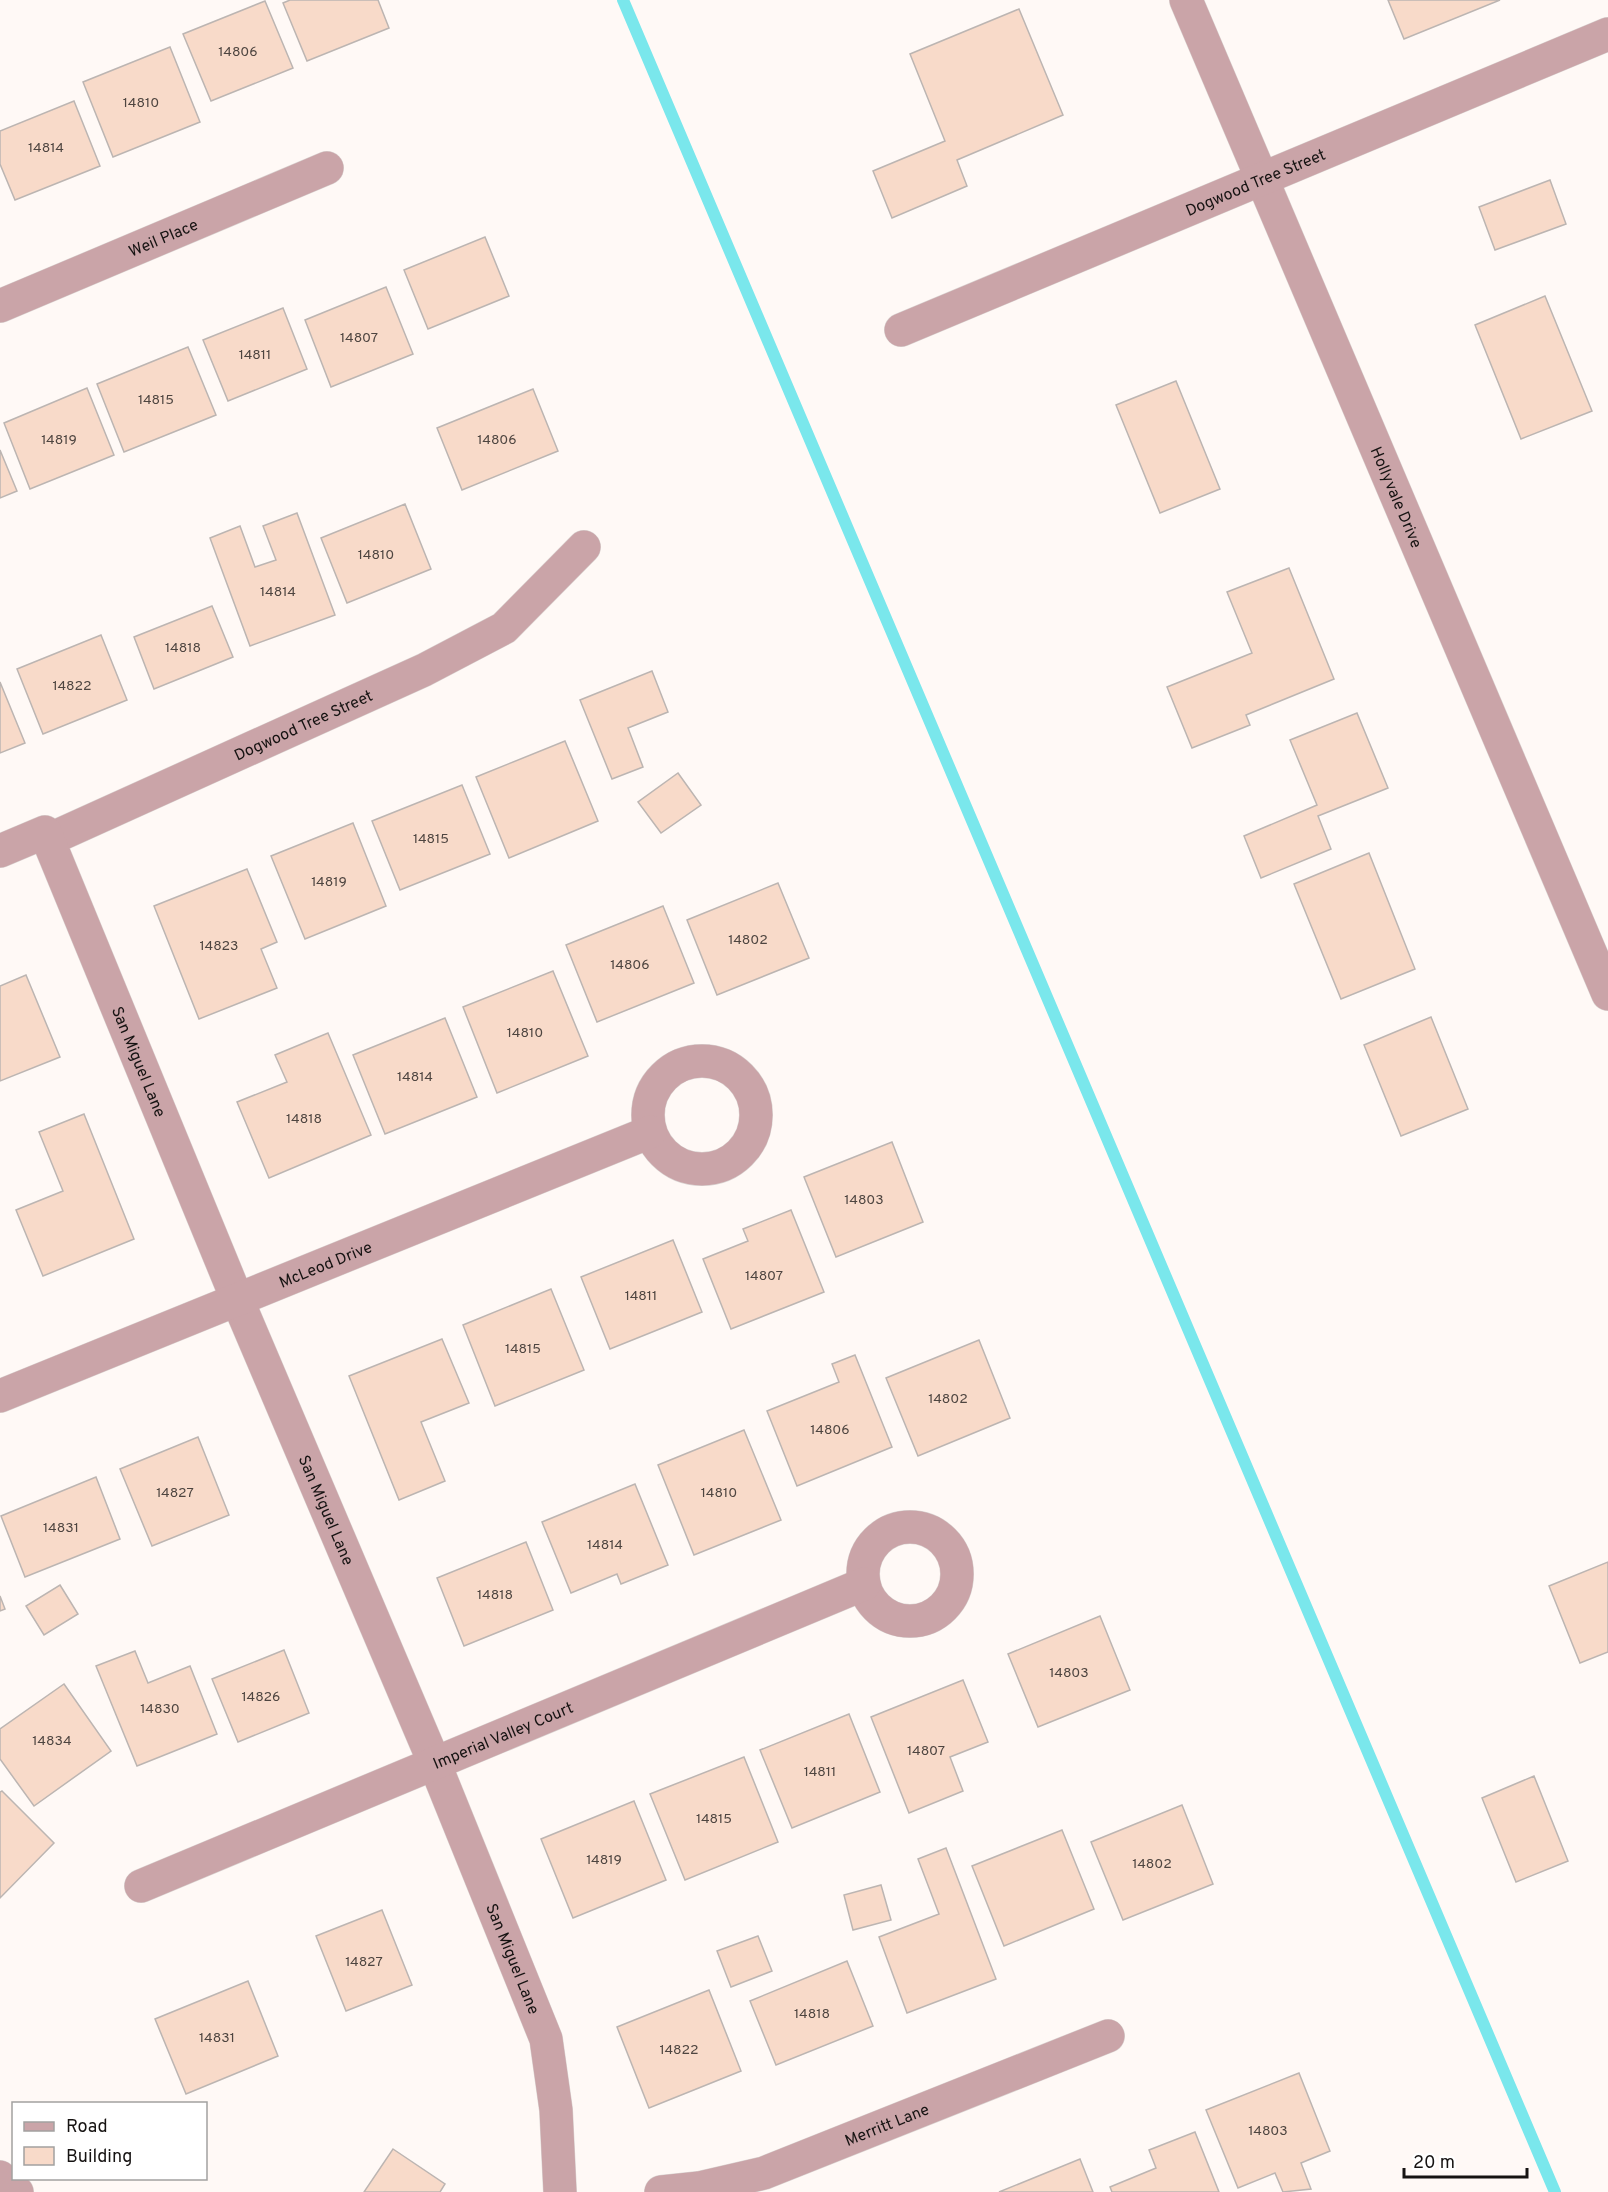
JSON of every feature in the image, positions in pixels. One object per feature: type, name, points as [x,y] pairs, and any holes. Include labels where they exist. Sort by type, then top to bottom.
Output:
[{"type":"street","name":"Hollyvale Drive","points":[[1186,0],[1608,994]]},
{"type":"street","name":"Dogwood Tree Street","points":[[901,330],[1608,34]]},
{"type":"street","name":"Weil Place","points":[[0,306],[327,168]]},
{"type":"street","name":"Dogwood Tree Street","points":[[0,850],[45,832],[48,840],[424,670],[504,628],[584,547]]},
{"type":"street","name":"San Miguel Lane","points":[[48,840],[237,1299],[434,1762],[546,2039],[556,2110],[560,2192]]},
{"type":"street","name":"McLeod Drive","points":[[0,1396],[650,1132]]},
{"type":"street","name":"Imperial Valley Court","points":[[141,1886],[864,1584]]},
{"type":"street","name":"Merritt Lane","points":[[661,2192],[699,2188],[764,2173],[1108,2037]]},
{"type":"street","points":[[0,2177],[17,2192]]},
{"type":"building","points":[[290,0],[378,0],[389,28],[307,61],[283,3]]},
{"type":"building","points":[[1388,0],[1500,0],[1404,39]]},
{"type":"building","points":[[265,1],[293,68],[211,101],[183,34]]},
{"type":"building","points":[[1019,9],[1063,115],[957,160],[967,186],[892,218],[873,171],[945,141],[910,54]]},
{"type":"building","points":[[170,47],[200,122],[113,157],[83,82]]},
{"type":"building","points":[[74,101],[100,166],[15,200],[0,164],[0,131]]},
{"type":"building","points":[[1550,180],[1566,224],[1495,250],[1479,207]]},
{"type":"building","points":[[485,237],[509,296],[428,329],[404,270]]},
{"type":"building","points":[[386,287],[413,354],[331,387],[305,320]]},
{"type":"building","points":[[1545,296],[1592,411],[1521,439],[1475,325]]},
{"type":"building","points":[[283,308],[307,369],[228,401],[203,340]]},
{"type":"building","points":[[188,347],[216,415],[124,452],[97,384]]},
{"type":"building","points":[[1176,381],[1220,489],[1160,513],[1116,405]]},
{"type":"building","points":[[87,388],[114,455],[30,489],[4,423]]},
{"type":"building","points":[[533,389],[558,451],[462,490],[437,428]]},
{"type":"building","points":[[0,450],[17,491],[0,498]]},
{"type":"building","points":[[405,504],[431,569],[347,603],[321,538]]},
{"type":"building","points":[[297,513],[335,615],[250,646],[210,538],[240,526],[255,567],[276,560],[263,526]]},
{"type":"building","points":[[1289,568],[1334,679],[1246,715],[1250,725],[1192,748],[1167,687],[1252,653],[1227,592]]},
{"type":"building","points":[[212,606],[233,657],[154,689],[134,637]]},
{"type":"building","points":[[101,635],[127,700],[43,734],[17,669]]},
{"type":"building","points":[[652,671],[668,712],[628,728],[643,767],[612,779],[580,700]]},
{"type":"building","points":[[0,682],[25,743],[0,753]]},
{"type":"building","points":[[1357,713],[1388,788],[1318,816],[1331,849],[1261,878],[1244,836],[1317,805],[1290,740]]},
{"type":"building","points":[[565,741],[598,821],[509,858],[476,777]]},
{"type":"building","points":[[678,773],[701,805],[661,833],[638,802]]},
{"type":"building","points":[[462,785],[490,854],[400,890],[372,821]]},
{"type":"building","points":[[353,823],[386,906],[305,939],[271,856]]},
{"type":"building","points":[[1369,853],[1415,969],[1341,999],[1294,884]]},
{"type":"building","points":[[247,869],[277,942],[261,949],[277,988],[199,1019],[154,906]]},
{"type":"building","points":[[778,883],[809,958],[717,995],[687,920]]},
{"type":"building","points":[[663,906],[694,983],[597,1022],[566,945]]},
{"type":"building","points":[[553,971],[588,1056],[497,1093],[463,1007]]},
{"type":"building","points":[[26,975],[60,1057],[0,1081],[0,986]]},
{"type":"building","points":[[1431,1017],[1468,1109],[1401,1136],[1364,1045]]},
{"type":"building","points":[[445,1018],[477,1097],[385,1134],[353,1055]]},
{"type":"building","points":[[328,1033],[371,1135],[269,1178],[237,1102],[287,1082],[275,1055]]},
{"type":"building","points":[[84,1114],[134,1239],[43,1276],[16,1210],[63,1191],[39,1132]]},
{"type":"building","points":[[892,1142],[923,1222],[836,1257],[804,1177]]},
{"type":"building","points":[[791,1210],[824,1292],[731,1329],[703,1259],[748,1241],[743,1229]]},
{"type":"building","points":[[673,1240],[702,1312],[610,1349],[581,1277]]},
{"type":"building","points":[[551,1289],[584,1370],[495,1406],[463,1325]]},
{"type":"building","points":[[442,1339],[469,1403],[421,1422],[445,1481],[399,1500],[349,1376]]},
{"type":"building","points":[[979,1340],[1010,1418],[918,1456],[886,1378]]},
{"type":"building","points":[[855,1355],[892,1447],[797,1486],[767,1411],[839,1382],[832,1364]]},
{"type":"building","points":[[744,1430],[781,1520],[694,1555],[658,1465]]},
{"type":"building","points":[[198,1437],[229,1515],[152,1546],[120,1469]]},
{"type":"building","points":[[96,1477],[120,1539],[25,1577],[1,1516]]},
{"type":"building","points":[[635,1484],[668,1565],[621,1584],[617,1574],[571,1593],[542,1522]]},
{"type":"building","points":[[526,1542],[553,1610],[464,1646],[437,1578]]},
{"type":"building","points":[[1608,1562],[1608,1652],[1580,1663],[1549,1586]]},
{"type":"building","points":[[60,1585],[78,1614],[44,1635],[26,1606]]},
{"type":"building","points":[[0,1596],[5,1609],[0,1611]]},
{"type":"building","points":[[1100,1616],[1130,1690],[1038,1727],[1008,1654]]},
{"type":"building","points":[[284,1650],[309,1713],[238,1742],[212,1679]]},
{"type":"building","points":[[135,1651],[148,1683],[190,1666],[217,1734],[137,1766],[96,1666]]},
{"type":"building","points":[[963,1680],[988,1742],[950,1757],[963,1791],[909,1813],[871,1717]]},
{"type":"building","points":[[64,1684],[111,1751],[34,1806],[0,1759],[0,1729]]},
{"type":"building","points":[[849,1714],[880,1792],[792,1828],[760,1750]]},
{"type":"building","points":[[744,1757],[778,1842],[685,1880],[650,1794]]},
{"type":"building","points":[[1534,1776],[1568,1861],[1516,1882],[1482,1798]]},
{"type":"building","points":[[2,1791],[54,1843],[0,1898],[0,1792]]},
{"type":"building","points":[[634,1801],[666,1880],[573,1918],[541,1839]]},
{"type":"building","points":[[1182,1805],[1213,1884],[1123,1920],[1091,1842]]},
{"type":"building","points":[[1062,1830],[1094,1909],[1004,1946],[972,1866]]},
{"type":"building","points":[[946,1848],[996,1979],[907,2013],[879,1937],[939,1914],[918,1859]]},
{"type":"building","points":[[881,1885],[891,1920],[853,1930],[844,1895]]},
{"type":"building","points":[[382,1910],[412,1985],[346,2011],[316,1936]]},
{"type":"building","points":[[758,1936],[772,1971],[731,1987],[717,1951]]},
{"type":"building","points":[[847,1961],[873,2026],[776,2065],[750,2001]]},
{"type":"building","points":[[248,1981],[278,2056],[186,2094],[155,2019]]},
{"type":"building","points":[[709,1990],[741,2071],[649,2108],[617,2027]]},
{"type":"building","points":[[1299,2073],[1330,2151],[1301,2163],[1311,2189],[1283,2192],[1275,2173],[1238,2188],[1206,2110]]},
{"type":"building","points":[[1195,2132],[1219,2192],[1112,2192],[1110,2187],[1156,2168],[1149,2150]]},
{"type":"building","points":[[393,2149],[445,2184],[440,2192],[364,2192]]},
{"type":"building","points":[[1080,2159],[1093,2192],[999,2192]]},
{"type":"waterway","points":[[623,0],[1555,2192]]}]
